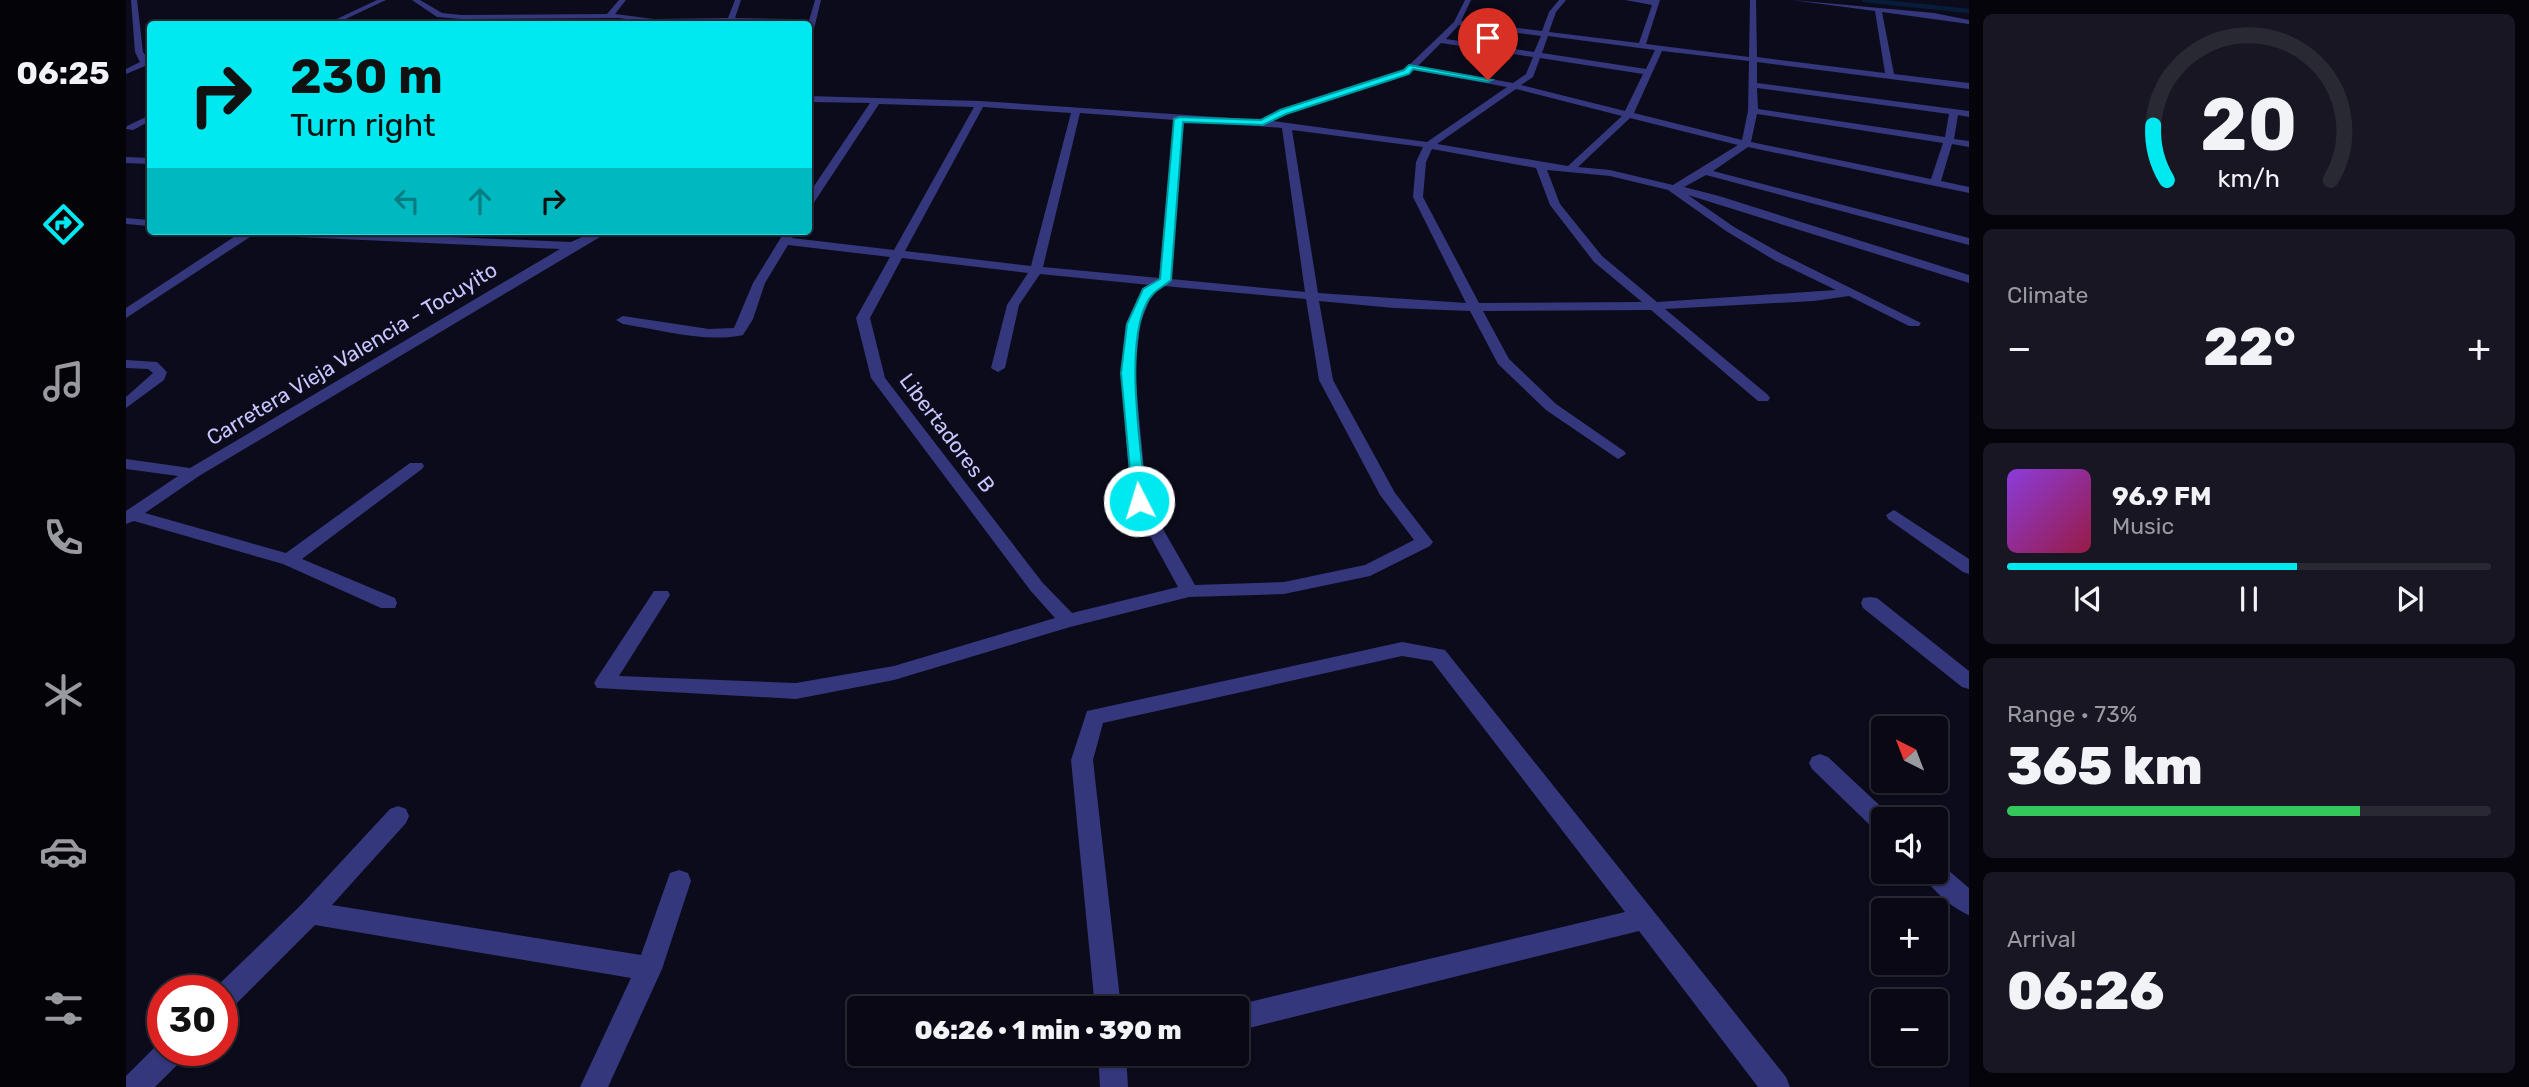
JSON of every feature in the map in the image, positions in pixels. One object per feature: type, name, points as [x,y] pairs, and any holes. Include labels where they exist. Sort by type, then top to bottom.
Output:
[{"type":"street","points":[[134,0],[139,52],[147,63]]},
{"type":"street","points":[[337,21],[383,0]]},
{"type":"street","points":[[416,0],[424,0]]},
{"type":"street","points":[[416,0],[440,15],[609,16],[634,21]]},
{"type":"street","points":[[609,16],[623,0]]},
{"type":"street","points":[[731,20],[738,0]]},
{"type":"street","points":[[812,22],[818,0]]},
{"type":"street","points":[[1263,123],[1283,112],[1407,72],[1457,23],[1468,0]]},
{"type":"street","points":[[1563,0],[1553,12],[1535,54],[1530,75],[1429,145],[1421,162],[1418,197],[1503,361],[1551,407],[1618,454]]},
{"type":"street","points":[[1628,0],[1656,2],[1642,45]]},
{"type":"street","points":[[1673,189],[1705,172],[1746,144],[1753,111],[1753,0]]},
{"type":"street","points":[[1796,0],[1934,15],[1969,22]]},
{"type":"street","points":[[1878,9],[1890,76]]},
{"type":"street","points":[[685,21],[787,19]]},
{"type":"street","points":[[1457,23],[1969,86]]},
{"type":"street","points":[[1440,40],[1649,72]]},
{"type":"street","points":[[1571,168],[1628,115],[1660,47]]},
{"type":"street","points":[[126,54],[139,52]]},
{"type":"street","points":[[126,72],[147,64]]},
{"type":"street","points":[[1412,67],[1517,86],[1746,144],[1969,190]]},
{"type":"street","points":[[1753,85],[1969,114]]},
{"type":"street","points":[[812,99],[980,104],[1263,123],[1429,145],[1540,166],[1610,173],[1715,198],[1969,279]]},
{"type":"street","points":[[812,198],[877,100]]},
{"type":"street","name":"Libertadores B","points":[[980,104],[863,318],[878,378],[1036,586],[1068,621]]},
{"type":"street","points":[[998,368],[1013,305],[1036,270],[1076,111]]},
{"type":"street","points":[[1753,111],[1969,144]]},
{"type":"street","points":[[1935,183],[1949,141],[1954,112]]},
{"type":"street","points":[[1166,280],[1179,119]]},
{"type":"street","points":[[130,128],[147,120]]},
{"type":"street","points":[[661,595],[604,683],[796,691],[894,673],[1068,621],[1189,591],[1284,588],[1370,569],[1424,542],[1388,495],[1326,380],[1293,180],[1287,127]]},
{"type":"street","points":[[126,160],[147,161]]},
{"type":"street","points":[[1540,166],[1555,205],[1598,259],[1763,398]]},
{"type":"street","points":[[1705,172],[1969,242]]},
{"type":"street","points":[[1673,189],[1742,236],[1914,323]]},
{"type":"street","points":[[126,221],[147,223]]},
{"type":"street","points":[[126,314],[245,235]]},
{"type":"street","points":[[318,235],[573,246]]},
{"type":"street","name":"Carretera Vieja Valencia - Tocuyito","points":[[129,517],[193,473],[596,235]]},
{"type":"street","points":[[624,320],[709,334],[738,332],[746,319],[759,284],[787,236],[898,254],[1036,270],[1166,280],[1394,304],[1473,307],[1651,306],[1814,297],[1851,292]]},
{"type":"street","points":[[1166,280],[1147,292],[1133,324],[1128,373],[1139,501],[1189,591]]},
{"type":"street","points":[[126,364],[152,365],[160,372],[159,377],[126,404]]},
{"type":"street","points":[[126,464],[193,473]]},
{"type":"street","points":[[289,561],[416,466]]},
{"type":"street","points":[[1894,515],[1969,568]]},
{"type":"street","points":[[129,517],[289,561],[388,603]]},
{"type":"street","points":[[1870,603],[1969,682]]},
{"type":"street","points":[[1107,996],[1082,760],[1094,717],[1402,649],[1438,655],[1776,1087]]},
{"type":"street","points":[[1820,763],[1871,812]]},
{"type":"street","points":[[238,984],[310,912],[398,816]]},
{"type":"street","points":[[594,1087],[649,969],[679,881]]},
{"type":"street","points":[[1947,884],[1969,904]]},
{"type":"street","points":[[310,912],[649,969]]},
{"type":"street","points":[[1249,1015],[1644,919]]},
{"type":"street","points":[[135,1087],[156,1066]]},
{"type":"street","points":[[1113,1066],[1114,1087]]},
{"type":"waterway","points":[[1864,0],[1969,11]]},
{"type":"route","points":[[1139,501],[1128,373],[1133,324],[1147,292],[1166,280],[1179,119],[1263,123],[1283,112],[1407,72],[1412,67],[1488,80]]}]
